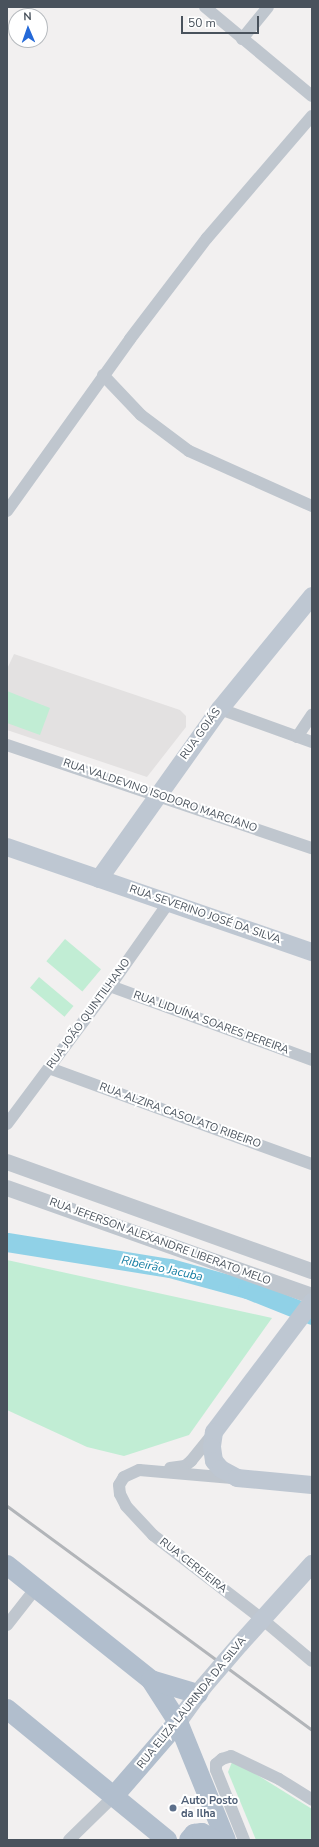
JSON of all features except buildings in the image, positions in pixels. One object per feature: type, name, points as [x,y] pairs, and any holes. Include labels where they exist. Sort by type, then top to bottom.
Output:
[{"type":"main road","name":"RUA GOIÁS","points":[[99,879],[220,709],[312,596]]},
{"type":"main road","name":"RUA SEVERINO JOSÉ DA SILVA","points":[[7,847],[312,952]]},
{"type":"main road","points":[[307,1487],[237,1478],[221,1469],[214,1461],[212,1447],[214,1432],[311,1301]]},
{"type":"main road","name":"RUA ELIZA LAURINDA DA SILVA","points":[[114,1796],[178,1722],[201,1690],[240,1644],[312,1564]]},
{"type":"main road","points":[[7,1565],[151,1680],[178,1722],[226,1840]]},
{"type":"main road","points":[[151,1680],[201,1690]]},
{"type":"main road","points":[[7,1709],[167,1840]]},
{"type":"main road","points":[[211,1801],[237,1840]]},
{"type":"main road","points":[[189,1840],[194,1834],[202,1833],[215,1840]]},
{"type":"street","points":[[205,7],[312,96]]},
{"type":"street","points":[[242,39],[268,7]]},
{"type":"street","points":[[7,511],[104,375],[207,238],[312,116]]},
{"type":"street","points":[[104,375],[142,415],[189,451],[312,506]]},
{"type":"street","points":[[220,709],[312,742]]},
{"type":"street","points":[[297,737],[312,715]]},
{"type":"street","name":"RUA VALDEVINO ISODORO MARCIANO","points":[[7,745],[312,848]]},
{"type":"street","name":"RUA JOÃO QUINTILHANO","points":[[7,1124],[110,986],[168,902]]},
{"type":"street","name":"RUA LIDUÍNA SOARES PEREIRA","points":[[110,986],[312,1060]]},
{"type":"street","name":"RUA ALZIRA CASOLATO RIBEIRO","points":[[49,1068],[312,1164]]},
{"type":"street","points":[[7,1162],[312,1271]]},
{"type":"street","name":"RUA JEFERSON ALEXANDRE LIBERATO MELO","points":[[7,1188],[311,1301]]},
{"type":"street","name":"RUA CEREJEIRA","points":[[214,1432],[197,1455],[185,1466],[131,1472],[124,1477],[119,1485],[120,1494],[126,1506],[153,1535],[262,1619],[312,1662]]},
{"type":"street","name":"RUA CEREJEIRA","points":[[151,1470],[237,1478]]},
{"type":"street","points":[[7,1625],[36,1588]]},
{"type":"street","points":[[244,1840],[216,1770],[216,1764],[231,1756],[279,1778],[312,1800]]},
{"type":"street","name":"RUA ELIZA LAURINDA DA SILVA","points":[[69,1840],[114,1796]]},
{"type":"shaded area","points":[[14,654],[180,710],[186,716],[186,727],[147,777],[7,730],[7,669]]},
{"type":"green space","points":[[7,691],[50,708],[40,735],[7,723]]},
{"type":"green space","points":[[65,939],[101,969],[82,991],[46,961]]},
{"type":"green space","points":[[39,977],[73,1006],[64,1017],[30,988]]},
{"type":"green space","points":[[7,1260],[272,1318],[189,1435],[124,1456],[87,1447],[7,1410]]},
{"type":"green space","points":[[232,1762],[238,1763],[312,1809],[312,1840],[256,1840],[228,1772]]},
{"type":"waterway","name":"Ribeirão Jacuba","points":[[7,1242],[170,1268],[247,1289],[312,1315]]},
{"type":"railway","points":[[7,1506],[312,1730]]},
{"type":"place","name":"Auto Posto da Ilha","points":[[173,1808]]}]
